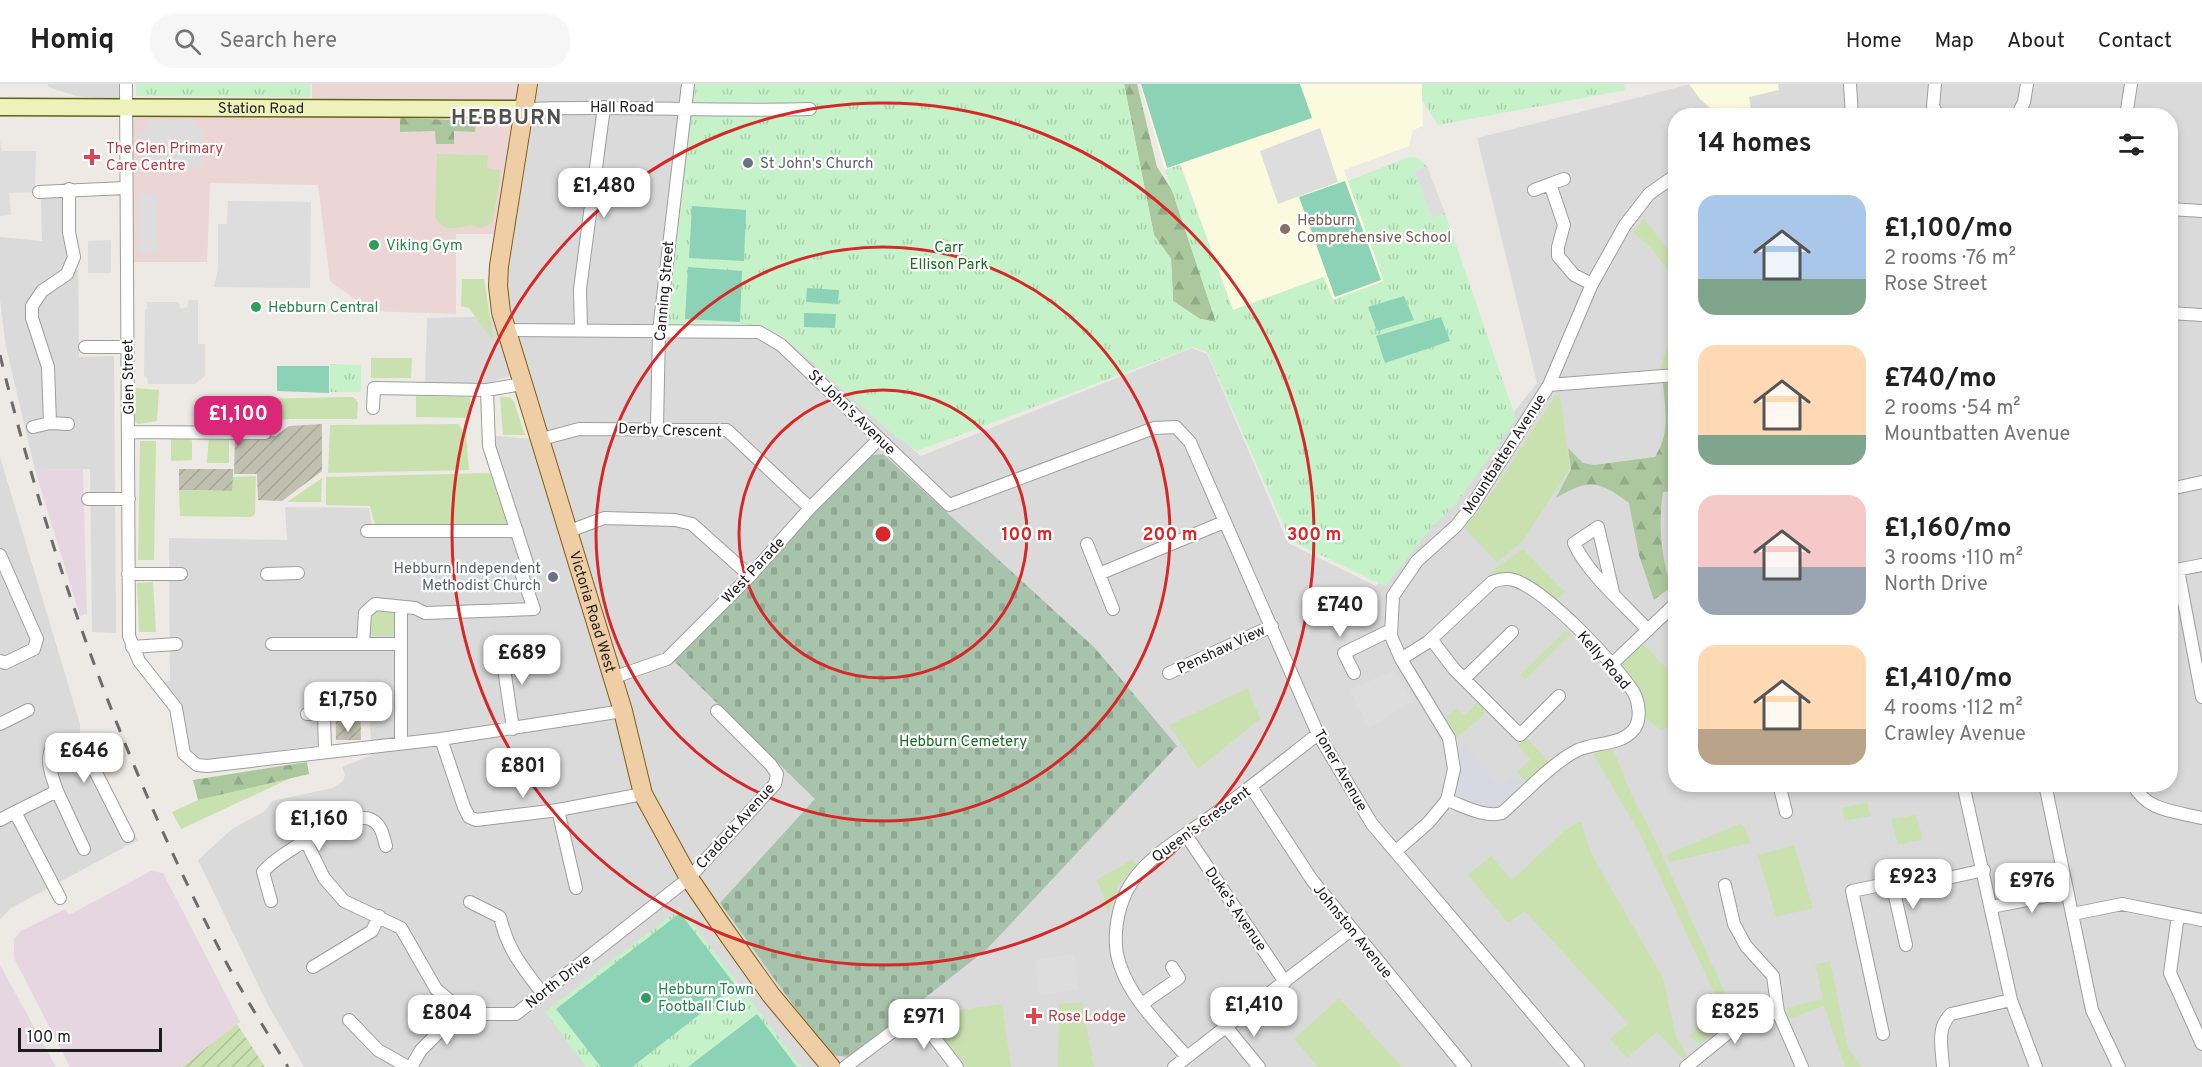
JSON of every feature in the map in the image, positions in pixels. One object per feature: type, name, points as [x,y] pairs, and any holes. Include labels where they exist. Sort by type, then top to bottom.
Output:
[{"type":"main road","name":"Victoria Road West","points":[[528,84],[498,276],[501,312],[538,440],[623,711],[643,794],[689,878],[771,995],[831,1067]]},
{"type":"main road","name":"Station Road","points":[[0,106],[523,109]]},
{"type":"street","name":"Glen Street","points":[[126,84],[128,574],[132,647]]},
{"type":"street","name":"Canning Street","points":[[657,428],[659,331],[688,84]]},
{"type":"street","points":[[1850,84],[1852,108]]},
{"type":"street","points":[[1934,108],[1935,84]]},
{"type":"street","points":[[2021,108],[2027,84]]},
{"type":"street","points":[[2127,108],[2130,84]]},
{"type":"street","name":"Hall Road","points":[[523,109],[604,107],[685,107],[744,111],[810,109]]},
{"type":"street","points":[[581,330],[580,289],[604,107]]},
{"type":"street","points":[[1534,190],[1564,179]]},
{"type":"street","points":[[1550,184],[1564,225],[1558,246],[1558,256],[1574,275],[1592,284]]},
{"type":"street","name":"Mountbatten Avenue","points":[[1396,851],[1429,822],[1447,800],[1454,769],[1449,738],[1401,659],[1391,630],[1393,596],[1403,578],[1472,506],[1549,386],[1592,284],[1625,225],[1649,194],[1668,184]]},
{"type":"street","points":[[39,192],[125,188]]},
{"type":"street","points":[[50,417],[48,368],[32,318],[32,306],[42,291],[67,274],[74,257],[69,232],[69,189]]},
{"type":"street","points":[[2178,210],[2202,211]]},
{"type":"street","points":[[2178,314],[2202,315]]},
{"type":"street","name":"St John's Avenue","points":[[507,330],[759,332],[781,345],[949,505],[1154,428],[1176,427]]},
{"type":"street","points":[[85,347],[127,347]]},
{"type":"street","points":[[1549,386],[1668,376]]},
{"type":"street","points":[[373,408],[374,388],[487,390],[522,384]]},
{"type":"street","points":[[487,390],[489,446],[527,563]]},
{"type":"street","points":[[50,417],[68,424]]},
{"type":"street","points":[[33,427],[50,417]]},
{"type":"street","name":"Toner Avenue","points":[[1176,427],[1190,441],[1318,734],[1372,824],[1578,1067]]},
{"type":"street","name":"Derby Crescent","points":[[538,440],[579,429],[727,430],[810,508]]},
{"type":"street","points":[[128,432],[266,433]]},
{"type":"street","name":"West Parade","points":[[612,678],[667,658],[750,576],[810,508],[879,438]]},
{"type":"street","points":[[2178,487],[2202,482]]},
{"type":"street","points":[[88,499],[129,499]]},
{"type":"street","points":[[567,532],[604,518],[675,520],[692,524],[750,576]]},
{"type":"street","points":[[1099,574],[1224,522]]},
{"type":"street","points":[[1613,592],[1598,527],[1574,543],[1586,562],[1647,630]]},
{"type":"street","points":[[367,531],[517,531]]},
{"type":"street","points":[[1087,544],[1113,609]]},
{"type":"street","points":[[0,555],[37,639],[34,648],[5,663],[0,661]]},
{"type":"street","points":[[2178,569],[2202,564]]},
{"type":"street","points":[[267,574],[298,573]]},
{"type":"street","points":[[128,574],[181,574]]},
{"type":"street","points":[[363,644],[365,613],[375,604],[415,608],[425,613],[534,609],[522,575]]},
{"type":"street","name":"Kelly Road","points":[[1401,659],[1431,639],[1492,582],[1504,578],[1516,581],[1541,596],[1585,636],[1634,694],[1638,706],[1639,720],[1634,729],[1623,739],[1577,751],[1502,813],[1494,815],[1483,813],[1447,800]]},
{"type":"street","points":[[2178,588],[2202,697]]},
{"type":"street","points":[[401,607],[401,743]]},
{"type":"street","points":[[1611,665],[1668,610]]},
{"type":"street","name":"Penshaw View","points":[[1169,673],[1272,626]]},
{"type":"street","points":[[1354,673],[1344,653],[1391,630]]},
{"type":"street","points":[[1464,680],[1512,632]]},
{"type":"street","points":[[1431,639],[1464,680],[1520,735],[1559,696]]},
{"type":"street","points":[[176,644],[132,647],[139,661],[172,700],[177,714],[184,754],[197,765],[207,766],[441,739],[623,711]]},
{"type":"street","points":[[272,644],[400,644]]},
{"type":"street","points":[[501,648],[513,729]]},
{"type":"street","points":[[0,724],[28,710]]},
{"type":"street","name":"Cradock Avenue","points":[[689,878],[775,784],[777,774],[717,711]]},
{"type":"street","points":[[307,714],[324,714],[325,751]]},
{"type":"street","name":"Queen's Crescent","points":[[1187,1057],[1133,992],[1119,965],[1116,924],[1131,883],[1149,861],[1251,787],[1318,734]]},
{"type":"street","points":[[441,739],[469,817],[476,820],[558,810],[643,794]]},
{"type":"street","points":[[84,849],[57,791],[47,763],[48,756],[59,745],[75,740],[84,749],[128,836]]},
{"type":"street","name":"Johnston Avenue","points":[[1251,787],[1312,880],[1465,1067]]},
{"type":"street","points":[[0,820],[57,791]]},
{"type":"street","points":[[1781,792],[1786,812]]},
{"type":"street","points":[[1965,792],[2011,1000],[2036,1067]]},
{"type":"street","points":[[2047,792],[2092,1010],[2119,1067]]},
{"type":"street","points":[[2137,792],[2140,799],[2160,808],[2202,818]]},
{"type":"street","points":[[558,810],[576,888]]},
{"type":"street","points":[[15,812],[60,898]]},
{"type":"street","points":[[271,901],[263,872],[270,863],[306,841],[357,818],[369,819],[376,823],[381,828],[386,846]]},
{"type":"street","name":"Duke's Avenue","points":[[1186,835],[1285,982]]},
{"type":"street","points":[[306,841],[324,878],[344,901],[380,916],[401,928],[436,989],[461,1010],[421,1050],[410,1067],[378,1050],[349,1020]]},
{"type":"street","points":[[1884,1034],[1852,891],[1910,879],[1939,880],[1984,870]]},
{"type":"street","name":"North Drive","points":[[461,1010],[484,1014],[516,1014],[689,878]]},
{"type":"street","points":[[1892,883],[1906,945]]},
{"type":"street","points":[[1725,885],[1734,924],[1746,946],[1773,976],[1778,1012],[1802,1067]]},
{"type":"street","points":[[1991,907],[2067,892]]},
{"type":"street","points":[[470,902],[500,917],[512,954],[542,993]]},
{"type":"street","points":[[2073,914],[2122,904],[2202,920]]},
{"type":"street","points":[[2178,915],[2170,973],[2202,1044]]},
{"type":"street","points":[[313,967],[372,931],[380,916]]},
{"type":"street","points":[[1174,1067],[1227,1029],[1351,930]]},
{"type":"street","points":[[1142,1004],[1179,978],[1172,967]]},
{"type":"street","points":[[1943,1067],[1941,1030],[1944,1020],[1951,1014],[2011,1000]]},
{"type":"street","points":[[1686,1067],[1739,1024],[1778,1012]]},
{"type":"street","points":[[845,1067],[916,1014],[957,1067]]},
{"type":"street","points":[[1227,1029],[1259,1067]]},
{"type":"shaded area","points":[[48,84],[120,84],[121,101],[76,96],[48,87]]},
{"type":"shaded area","points":[[312,84],[522,84],[503,184],[499,234],[456,234],[456,314],[371,311],[330,281],[318,185],[210,183],[207,262],[131,262],[131,99],[312,103]]},
{"type":"shaded area","points":[[538,84],[696,84],[667,324],[754,325],[768,329],[787,340],[921,456],[1192,348],[1207,354],[1288,543],[1376,586],[1537,383],[1477,138],[1691,84],[2202,84],[2202,1067],[304,1067],[268,1005],[198,860],[232,829],[265,811],[272,801],[333,788],[343,781],[345,775],[342,767],[372,755],[367,681],[316,681],[319,745],[210,760],[189,755],[184,731],[160,683],[170,681],[169,538],[287,540],[285,507],[369,508],[372,526],[510,526],[484,453],[483,435],[547,440],[526,371],[482,385],[425,384],[427,318],[511,316],[506,299],[507,278]]},
{"type":"shaded area","name":"Hebburn Comprehensive School","points":[[1140,84],[1422,84],[1423,126],[1413,130],[1409,146],[1344,170],[1384,281],[1332,300],[1323,277],[1233,310],[1181,165],[1165,170]]},
{"type":"shaded area","points":[[1689,84],[1778,84],[1779,90],[1749,97],[1751,108],[1710,108]]},
{"type":"shaded area","points":[[146,120],[194,120],[195,128],[203,128],[203,168],[160,168],[160,172],[139,172],[139,132],[146,132]]},
{"type":"shaded area","points":[[1320,128],[1338,182],[1278,204],[1260,151]]},
{"type":"shaded area","points":[[0,141],[2,151],[36,151],[35,192],[9,193],[11,215],[0,216]]},
{"type":"shaded area","points":[[1427,166],[1445,213],[1432,218],[1414,171]]},
{"type":"shaded area","points":[[41,194],[63,195],[62,226],[68,243],[68,259],[64,267],[78,270],[79,357],[114,356],[116,633],[92,632],[90,469],[35,470],[6,347],[0,300],[0,237],[42,241]]},
{"type":"shaded area","points":[[139,194],[158,194],[158,253],[139,253]]},
{"type":"shaded area","points":[[228,201],[311,202],[310,288],[214,287],[218,269],[218,224],[227,224]]},
{"type":"shaded area","points":[[111,240],[111,273],[88,273],[88,241]]},
{"type":"shaded area","points":[[189,300],[198,300],[198,344],[205,344],[205,376],[195,384],[148,384],[147,377],[144,376],[147,302],[179,302],[180,309],[187,307]]},
{"type":"shaded area","points":[[322,424],[322,471],[282,501],[258,500],[257,474],[234,474],[235,436],[276,436],[289,426]]},
{"type":"shaded area","points":[[0,457],[80,724],[80,734],[138,840],[11,908],[0,919]]},
{"type":"shaded area","points":[[83,469],[87,614],[80,616],[35,470]]},
{"type":"shaded area","points":[[179,469],[233,469],[233,491],[179,490]]},
{"type":"shaded area","points":[[1394,670],[1413,701],[1369,728],[1350,690]]},
{"type":"shaded area","points":[[335,683],[360,684],[361,740],[336,740]]},
{"type":"shaded area","points":[[1465,745],[1499,787],[1513,776],[1523,786],[1506,802],[1493,809],[1461,800],[1456,791],[1461,766],[1458,750]]},
{"type":"shaded area","points":[[151,871],[163,873],[240,1022],[182,1067],[70,1067],[14,958],[14,939],[21,931],[65,909],[69,915]]},
{"type":"shaded area","points":[[1074,954],[1078,990],[1040,995],[1035,960]]},
{"type":"shaded area","points":[[0,965],[56,1067],[0,1067]]},
{"type":"green space","points":[[136,84],[310,84],[310,97],[136,96]]},
{"type":"green space","name":"Carr Ellison Park","points":[[696,84],[1124,84],[1154,235],[1171,259],[1173,301],[1200,319],[1216,322],[1165,170],[1180,165],[1233,310],[1324,277],[1333,300],[1384,281],[1348,181],[1409,157],[1416,157],[1427,166],[1414,171],[1432,218],[1445,213],[1516,419],[1455,505],[1431,528],[1385,586],[1290,540],[1207,352],[1193,347],[917,451],[891,433],[785,338],[772,331],[728,323],[667,324]]},
{"type":"green space","points":[[1124,84],[1137,84],[1157,167],[1172,190],[1216,322],[1200,319],[1173,301],[1171,259],[1154,235]]},
{"type":"green space","points":[[1141,84],[1300,84],[1312,118],[1167,168]]},
{"type":"green space","points":[[1422,84],[1624,84],[1625,90],[1438,125],[1422,100]]},
{"type":"green space","points":[[400,118],[476,121],[475,132],[454,131],[454,144],[436,144],[435,131],[400,132]]},
{"type":"green space","points":[[437,154],[488,155],[487,168],[501,170],[493,221],[488,225],[453,228],[445,227],[438,222],[435,217]]},
{"type":"green space","points":[[1345,181],[1381,280],[1335,297],[1299,197]]},
{"type":"green space","points":[[692,206],[746,210],[744,261],[689,258]]},
{"type":"green space","points":[[1644,218],[1668,251],[1668,270],[1649,246],[1633,232]]},
{"type":"green space","points":[[688,267],[742,271],[740,322],[685,319]]},
{"type":"green space","points":[[462,279],[484,279],[494,342],[469,308],[461,306]]},
{"type":"green space","points":[[807,288],[839,290],[838,304],[806,302]]},
{"type":"green space","points":[[1404,296],[1414,320],[1377,331],[1368,307]]},
{"type":"green space","points":[[804,313],[836,314],[835,328],[804,327]]},
{"type":"green space","points":[[1441,317],[1450,341],[1385,363],[1376,336]]},
{"type":"green space","points":[[1668,344],[1668,372],[1659,373]]},
{"type":"green space","points":[[371,358],[412,358],[411,378],[371,378]]},
{"type":"green space","points":[[330,364],[361,365],[361,392],[330,392]]},
{"type":"green space","points":[[277,366],[329,366],[329,393],[277,391]]},
{"type":"green space","points":[[1663,383],[1668,383],[1668,492],[1663,492],[1661,528],[1668,589],[1654,600],[1639,555],[1629,503],[1610,490],[1594,485],[1578,487],[1556,498],[1571,469],[1568,448],[1583,463],[1594,465],[1655,457],[1665,430]]},
{"type":"green space","points":[[135,388],[159,390],[157,421],[138,424],[134,420]]},
{"type":"green space","points":[[1560,395],[1570,468],[1522,542],[1497,562],[1464,528],[1493,491],[1555,396]]},
{"type":"green space","points":[[416,396],[470,397],[470,418],[416,417]]},
{"type":"green space","points":[[353,397],[358,402],[357,419],[282,419],[274,424],[242,428],[201,419],[202,400]]},
{"type":"green space","points":[[500,397],[510,397],[514,402],[525,435],[503,435]]},
{"type":"green space","points":[[458,424],[466,434],[469,470],[328,473],[330,425]]},
{"type":"green space","points":[[187,437],[192,441],[192,460],[171,461],[171,439]]},
{"type":"green space","points":[[209,437],[229,437],[229,463],[207,463]]},
{"type":"green space","points":[[140,441],[156,441],[154,560],[138,560]]},
{"type":"green space","name":"Hebburn Cemetery","points":[[883,454],[1095,648],[1177,746],[987,949],[850,1057],[829,1055],[720,903],[815,799],[674,661],[866,456]]},
{"type":"green space","points":[[490,473],[508,525],[375,525],[370,506],[326,505],[326,477]]},
{"type":"green space","points":[[256,476],[255,514],[251,517],[180,516],[179,490],[232,491],[233,477]]},
{"type":"green space","points":[[322,478],[321,502],[287,502]]},
{"type":"green space","points":[[1523,549],[1565,592],[1557,600],[1532,582],[1516,575],[1507,574],[1487,578],[1497,567]]},
{"type":"green space","points":[[153,582],[156,632],[139,632],[137,583]]},
{"type":"green space","points":[[378,610],[395,614],[396,635],[369,635],[370,616]]},
{"type":"green space","points":[[1566,630],[1571,634],[1525,680],[1520,675]]},
{"type":"green space","points":[[1643,644],[1668,669],[1668,727],[1661,730],[1645,718],[1621,669],[1622,663]]},
{"type":"green space","points":[[1248,688],[1260,719],[1198,769],[1169,725]]},
{"type":"green space","points":[[1478,701],[1484,708],[1484,715],[1457,737],[1446,718],[1457,708],[1465,716]]},
{"type":"green space","points":[[1527,738],[1549,762],[1526,782],[1517,772],[1530,760],[1518,745]]},
{"type":"green space","points":[[1613,749],[1632,796],[1651,831],[1727,997],[1719,1003],[1640,834],[1593,754]]},
{"type":"green space","points":[[307,762],[309,774],[198,800],[193,780]]},
{"type":"green space","points":[[291,778],[181,829],[172,812],[198,800]]},
{"type":"green space","points":[[1867,802],[1871,816],[1844,821],[1842,808]]},
{"type":"green space","points":[[1916,815],[1923,839],[1898,845],[1891,819]]},
{"type":"green space","points":[[1581,821],[1592,855],[1663,978],[1676,1036],[1687,1056],[1684,1060],[1657,1032],[1627,1058],[1610,1039],[1628,1023],[1525,911],[1508,923],[1468,875],[1491,856],[1512,880],[1565,830]]},
{"type":"green space","points":[[1742,823],[1751,843],[1670,862],[1667,854]]},
{"type":"green space","points":[[1794,845],[1813,908],[1776,917],[1758,855]]},
{"type":"green space","points":[[1132,859],[1136,864],[1119,885],[1108,914],[1096,881]]},
{"type":"green space","name":"Hebburn Town Football Club","points":[[681,908],[801,1067],[586,1067],[545,1012]]},
{"type":"green space","name":"Hebburn Town Football Club","points":[[680,913],[736,986],[632,1067],[601,1067],[556,1009]]},
{"type":"green space","points":[[1830,961],[1848,1048],[1862,1067],[1845,1067],[1824,1006],[1789,1019],[1786,1008],[1823,999],[1815,964]]},
{"type":"green space","points":[[1339,998],[1402,1067],[1318,1067],[1294,1039]]},
{"type":"green space","points":[[1082,1002],[1094,1067],[1058,1067],[1059,1004]]},
{"type":"green space","points":[[1729,1002],[1734,1018],[1700,1044],[1689,1036]]},
{"type":"green space","points":[[1002,1004],[1011,1067],[966,1067],[927,1015]]},
{"type":"green space","points":[[757,1014],[797,1067],[688,1067]]},
{"type":"green space","points":[[237,1024],[265,1067],[182,1067]]},
{"type":"railway","points":[[0,355],[20,433],[68,589],[124,741],[156,816],[226,962],[288,1067]]},
{"type":"place","name":"The Glen Primary Care Centre","points":[[92,157]]},
{"type":"place","name":"St John's Church","points":[[748,163]]},
{"type":"place","name":"Hebburn Comprehensive School","points":[[1285,229]]},
{"type":"place","name":"Viking Gym","points":[[374,245]]},
{"type":"place","name":"Hebburn Central","points":[[256,307]]},
{"type":"place","name":"Hebburn Independent Methodist Church","points":[[553,577]]},
{"type":"place","name":"Hebburn Town Football Club","points":[[646,998]]},
{"type":"place","name":"Rose Lodge","points":[[1034,1016]]},
{"type":"district","name":"HEBBURN","points":[[507,117]]}]
